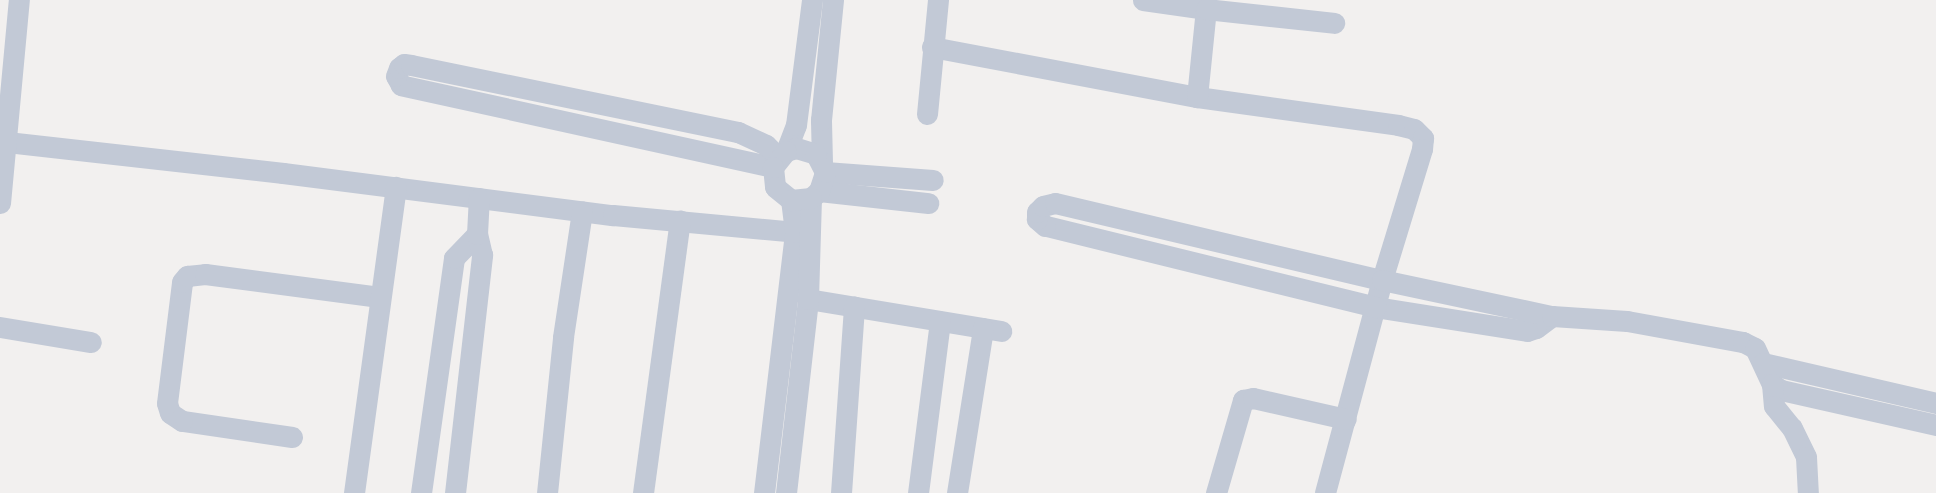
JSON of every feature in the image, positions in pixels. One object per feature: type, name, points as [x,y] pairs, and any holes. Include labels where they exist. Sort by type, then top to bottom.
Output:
[{"type":"street","points":[[0,203],[19,0]]},
{"type":"street","points":[[812,0],[796,125],[772,177],[775,187],[933,180]]},
{"type":"street","points":[[786,493],[808,299],[814,184],[833,0]]},
{"type":"street","points":[[927,114],[938,0]]},
{"type":"street","points":[[1143,0],[1334,23]]},
{"type":"street","points":[[1197,97],[1206,9]]},
{"type":"street","points":[[932,47],[1197,97],[1398,124],[1414,129],[1423,138],[1422,149],[1383,280],[1325,493]]},
{"type":"street","points":[[764,493],[795,232],[814,184],[806,149],[796,148],[779,158],[401,85],[396,76],[399,68],[404,64],[411,65],[738,132],[766,145],[779,158]]},
{"type":"street","points":[[7,142],[582,211],[795,232]]},
{"type":"street","points":[[814,184],[928,203]]},
{"type":"street","points":[[354,493],[379,297],[396,187]]},
{"type":"street","points":[[455,493],[481,264],[477,234],[479,198]]},
{"type":"street","points":[[1552,316],[1536,328],[1527,331],[1376,307],[1045,226],[1037,219],[1037,212],[1043,206],[1055,203],[1383,280],[1552,316],[1627,321],[1743,342],[1755,348],[1772,384],[1774,406],[1792,428],[1806,457],[1808,493]]},
{"type":"street","points":[[547,493],[562,337],[582,211]]},
{"type":"street","points":[[643,493],[680,221]]},
{"type":"street","points":[[422,493],[454,258],[477,234]]},
{"type":"street","points":[[292,437],[182,421],[170,413],[166,403],[182,282],[187,276],[205,274],[379,297]]},
{"type":"street","points":[[808,299],[992,329],[957,493]]},
{"type":"street","points":[[841,493],[854,306]]},
{"type":"street","points":[[918,493],[940,321]]},
{"type":"street","points":[[0,327],[91,342]]},
{"type":"street","points":[[1763,363],[1936,403]]},
{"type":"street","points":[[1772,384],[1781,390],[1936,425]]},
{"type":"street","points":[[1216,493],[1243,400],[1253,398],[1346,420]]}]
